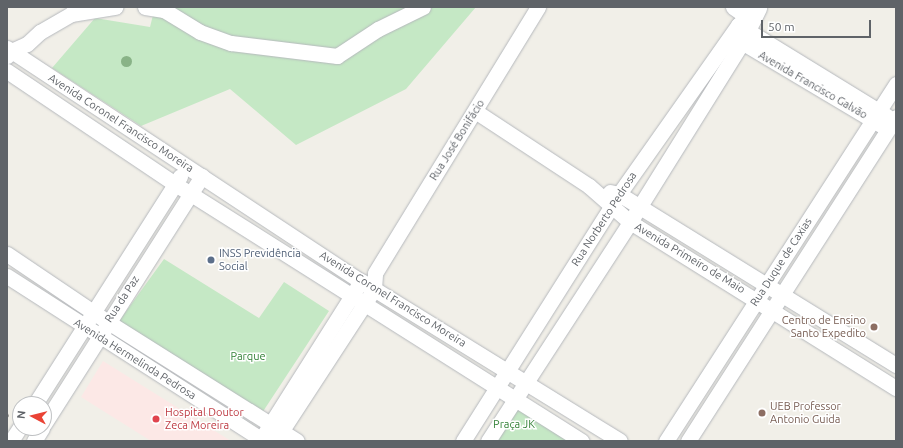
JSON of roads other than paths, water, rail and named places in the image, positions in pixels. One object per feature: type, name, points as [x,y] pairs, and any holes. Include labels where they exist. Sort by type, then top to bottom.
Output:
[{"type":"street","points":[[8,52],[27,44],[40,32],[71,14],[115,7]]},
{"type":"street","points":[[145,7],[164,10],[200,32],[231,43],[337,56],[378,29],[423,7]]},
{"type":"street","name":"Rua José Bonifácio","points":[[269,436],[375,273],[538,7]]},
{"type":"street","name":"Avenida Francisco Galvão","points":[[733,7],[743,29],[876,115],[894,125]]},
{"type":"street","name":"Rua Norberto Pedrosa","points":[[462,441],[508,371],[619,194],[759,7]]},
{"type":"street","name":"Rua Norberto Pedrosa","points":[[488,441],[630,222],[743,29]]},
{"type":"street","points":[[9,78],[25,59],[27,44]]},
{"type":"street","name":"Avenida Coronel Francisco Moreira","points":[[8,52],[25,59],[367,285],[620,441]]},
{"type":"street","name":"Avenida Coronel Francisco Moreira","points":[[9,78],[358,298],[514,400],[582,441]]},
{"type":"street","name":"Rua Duque de Caxias","points":[[666,441],[896,84]]},
{"type":"street","name":"Avenida Primeiro de Maio","points":[[475,111],[589,186],[611,207],[630,222],[757,299],[896,388]]},
{"type":"street","name":"Rua Duque de Caxias","points":[[688,441],[771,309],[894,125]]},
{"type":"street","name":"Rua da Paz","points":[[39,396],[95,312],[186,165]]},
{"type":"street","name":"Rua da Paz","points":[[52,411],[202,176]]},
{"type":"street","name":"Avenida Primeiro de Maio","points":[[589,186],[619,194],[896,366]]},
{"type":"street","points":[[7,254],[95,312],[269,436],[297,441]]},
{"type":"street","name":"Avenida Hermelinda Pedrosa","points":[[7,276],[84,327],[269,436]]},
{"type":"place","name":"INSS Previdência Social","points":[[211,260]]},
{"type":"place","name":"Centro de Ensino Santo Expedito","points":[[874,327]]},
{"type":"place","name":"UEB Professor Antonio Guida","points":[[762,413]]},
{"type":"place","name":"Hospital Doutor Zeca Moreira","points":[[156,419]]},
{"type":"park label","name":"Parque","points":[[248,356]]},
{"type":"park label","name":"Praça JK","points":[[514,424]]}]
